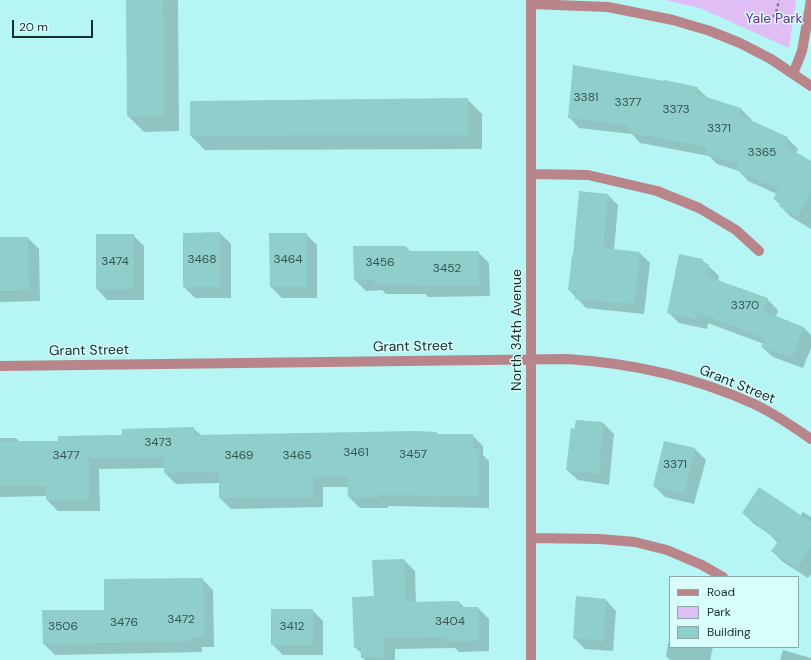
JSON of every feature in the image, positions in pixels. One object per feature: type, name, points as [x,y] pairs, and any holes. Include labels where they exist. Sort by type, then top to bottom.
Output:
[{"type":"street","points":[[793,74],[802,52],[811,0]]},
{"type":"street","points":[[531,2],[608,7],[674,20],[710,31],[740,43],[771,59],[811,86]]},
{"type":"street","name":"North 34th Avenue","points":[[531,2],[531,660]]},
{"type":"street","points":[[531,174],[588,175],[657,191],[699,208],[736,230],[759,252]]},
{"type":"street","name":"Grant Street","points":[[0,366],[531,359],[594,361],[659,371],[723,391],[754,404],[811,439]]},
{"type":"street","points":[[531,538],[600,539],[635,542],[667,550],[702,565],[721,576]]},
{"type":"path","points":[[773,18],[776,13],[779,0]]},
{"type":"green space","name":"Yale Park","points":[[665,0],[796,0],[789,48],[700,8]]},
{"type":"building","points":[[126,0],[163,0],[164,116],[127,116]]},
{"type":"building","points":[[573,65],[698,87],[696,94],[741,108],[739,115],[788,137],[784,145],[811,161],[811,193],[797,217],[779,206],[781,203],[773,199],[779,189],[736,170],[739,164],[705,154],[707,147],[628,132],[629,125],[568,118]]},
{"type":"building","points":[[468,98],[468,135],[190,136],[190,101]]},
{"type":"building","points":[[579,191],[608,194],[603,248],[640,252],[634,304],[575,299],[576,291],[568,290]]},
{"type":"building","points":[[220,232],[220,287],[183,287],[183,233]]},
{"type":"building","points":[[269,233],[307,233],[307,287],[270,287]]},
{"type":"building","points":[[96,234],[134,234],[134,289],[96,289]]},
{"type":"building","points":[[0,237],[28,237],[29,290],[0,291]]},
{"type":"building","points":[[353,246],[406,246],[406,251],[479,251],[479,286],[416,286],[416,283],[374,284],[374,280],[354,280]]},
{"type":"building","points":[[679,254],[703,259],[702,263],[709,264],[706,276],[768,298],[763,311],[804,327],[792,358],[761,347],[765,338],[697,313],[696,319],[667,313]]},
{"type":"building","points":[[576,420],[603,422],[599,474],[566,470],[571,428],[575,429]]},
{"type":"building","points":[[194,427],[194,435],[415,431],[437,432],[437,434],[473,434],[473,449],[479,449],[479,497],[378,495],[378,497],[348,497],[347,476],[313,477],[313,497],[219,498],[219,472],[164,473],[164,457],[89,458],[89,501],[46,500],[46,486],[0,486],[0,441],[58,441],[58,436],[122,435],[122,429]]},
{"type":"building","points":[[664,441],[695,448],[684,494],[653,486]]},
{"type":"building","points":[[759,487],[811,522],[811,546],[797,568],[771,551],[779,540],[764,531],[765,529],[742,513]]},
{"type":"building","points":[[404,559],[406,602],[459,601],[459,607],[478,607],[479,641],[447,641],[447,637],[384,638],[384,657],[361,658],[361,647],[354,648],[352,597],[374,596],[372,560]]},
{"type":"building","points":[[203,578],[204,637],[191,637],[191,641],[43,644],[42,610],[104,610],[104,579]]},
{"type":"building","points":[[576,596],[606,599],[603,641],[573,638]]},
{"type":"building","points":[[271,609],[313,609],[313,645],[271,645]]}]
